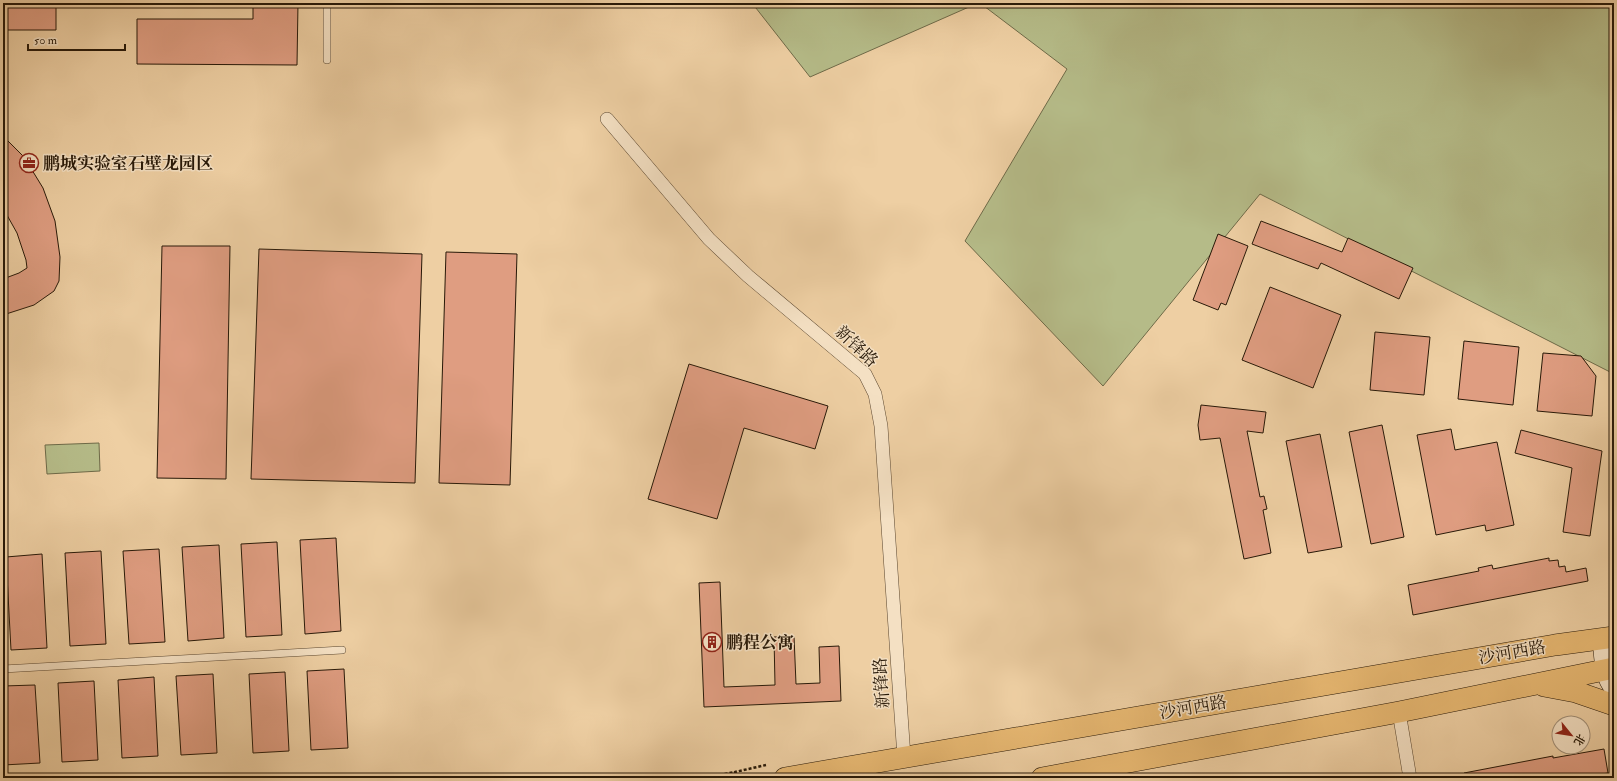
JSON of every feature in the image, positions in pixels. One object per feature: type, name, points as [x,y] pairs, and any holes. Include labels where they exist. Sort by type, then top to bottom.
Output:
[{"type":"main road","name":"沙河西路","points":[[784,778],[1556,645],[1608,638]]},
{"type":"main road","name":"沙河西路","points":[[1042,778],[1399,712],[1610,669]]},
{"type":"main road","points":[[1524,686],[1557,687],[1614,705]]},
{"type":"street","name":"新锋路","points":[[607,119],[709,239],[748,276],[865,374],[875,394],[881,426],[904,757]]},
{"type":"street","points":[[1608,638],[1610,684],[1614,688]]},
{"type":"street","points":[[1399,712],[1410,778]]},
{"type":"lane","points":[[327,3],[327,60]]},
{"type":"lane","points":[[3,669],[342,650]]},
{"type":"path","points":[[705,778],[766,765]]},
{"type":"path","points":[[735,772],[736,778]]},
{"type":"green space","points":[[752,3],[978,3],[810,77]]},
{"type":"green space","points":[[980,3],[1614,3],[1614,374],[1260,194],[1103,386],[965,241],[1067,69]]},
{"type":"green space","points":[[99,443],[100,471],[47,474],[45,445]]},
{"type":"building","points":[[3,3],[56,3],[56,30],[3,30]]},
{"type":"building","points":[[253,3],[298,3],[297,65],[137,64],[137,19],[253,19]]},
{"type":"building","points":[[3,136],[24,157],[43,188],[55,221],[60,257],[59,281],[54,291],[34,305],[3,315],[3,279],[19,273],[27,268],[26,260],[17,233],[3,208]]},
{"type":"building","points":[[1261,221],[1342,252],[1348,238],[1413,268],[1399,299],[1321,263],[1318,269],[1252,244]]},
{"type":"building","points":[[1218,234],[1248,246],[1226,305],[1221,303],[1218,310],[1193,300]]},
{"type":"building","points":[[162,246],[230,246],[226,479],[157,478]]},
{"type":"building","points":[[259,249],[422,254],[415,483],[251,479]]},
{"type":"building","points":[[446,252],[517,254],[510,485],[439,483]]},
{"type":"building","points":[[1270,287],[1341,315],[1313,388],[1242,360]]},
{"type":"building","points":[[1375,332],[1430,337],[1424,395],[1370,390]]},
{"type":"building","points":[[1464,341],[1519,347],[1513,405],[1458,399]]},
{"type":"building","points":[[1543,353],[1581,356],[1596,376],[1592,416],[1537,411]]},
{"type":"building","points":[[689,364],[828,406],[815,449],[744,428],[717,519],[648,499]]},
{"type":"building","points":[[1201,405],[1266,412],[1263,433],[1247,431],[1260,497],[1264,496],[1267,509],[1263,510],[1271,553],[1244,559],[1220,438],[1200,440],[1198,425]]},
{"type":"building","points":[[1382,425],[1404,537],[1371,544],[1349,432]]},
{"type":"building","points":[[1451,429],[1455,450],[1497,442],[1514,525],[1486,531],[1485,525],[1436,535],[1417,435]]},
{"type":"building","points":[[1521,430],[1602,451],[1590,536],[1563,532],[1572,468],[1515,453]]},
{"type":"building","points":[[1320,434],[1342,547],[1308,553],[1286,441]]},
{"type":"building","points":[[336,538],[341,631],[305,634],[300,540]]},
{"type":"building","points":[[277,542],[282,635],[246,637],[241,544]]},
{"type":"building","points":[[219,545],[224,638],[188,641],[182,547]]},
{"type":"building","points":[[159,549],[165,642],[129,644],[123,551]]},
{"type":"building","points":[[101,551],[106,644],[70,646],[65,553]]},
{"type":"building","points":[[42,554],[47,648],[11,650],[6,557]]},
{"type":"building","points":[[1549,558],[1549,561],[1558,560],[1559,567],[1565,566],[1566,572],[1586,568],[1588,581],[1413,615],[1408,585],[1479,571],[1478,568],[1492,565],[1493,569]]},
{"type":"building","name":"鹏程公寓","points":[[720,582],[724,687],[775,685],[774,637],[794,636],[796,684],[820,683],[819,647],[839,646],[841,701],[704,707],[699,583]]},
{"type":"building","points":[[344,669],[348,748],[311,750],[307,671]]},
{"type":"building","points":[[285,672],[289,751],[253,753],[249,674]]},
{"type":"building","points":[[213,674],[217,753],[181,755],[176,676]]},
{"type":"building","points":[[154,677],[158,756],[122,758],[118,680]]},
{"type":"building","points":[[94,681],[98,760],[62,762],[58,683]]},
{"type":"building","points":[[35,685],[40,763],[3,765],[3,686]]},
{"type":"building","points":[[1604,749],[1608,773],[1578,778],[1464,778],[1464,773],[1553,756],[1553,758],[1570,755],[1591,755],[1591,751]]},
{"type":"place","name":"鹏城实验室石壁龙园区","points":[[29,163]]},
{"type":"place","name":"鹏程公寓","points":[[712,642]]}]
